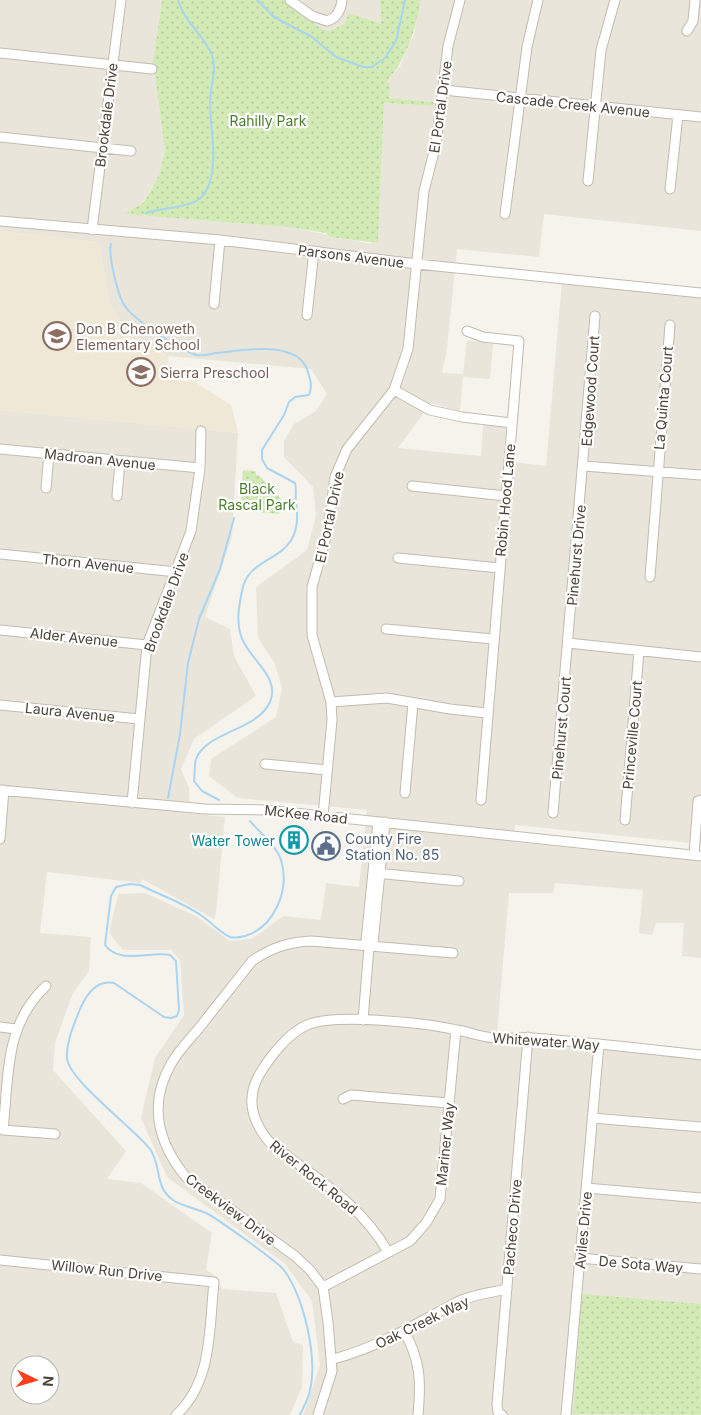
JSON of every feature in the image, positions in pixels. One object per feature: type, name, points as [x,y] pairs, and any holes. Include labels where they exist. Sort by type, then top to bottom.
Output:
[{"type":"street","name":"Brookdale Drive","points":[[92,230],[121,0]]},
{"type":"street","points":[[290,0],[312,16],[327,21],[334,18],[341,4]]},
{"type":"street","name":"El Portal Drive","points":[[323,816],[332,730],[331,702],[312,635],[312,587],[328,530],[335,477],[347,449],[394,390],[408,349],[424,191],[436,144],[448,46],[460,0]]},
{"type":"street","points":[[504,214],[527,46],[538,0]]},
{"type":"street","points":[[588,181],[601,50],[615,0]]},
{"type":"street","points":[[687,31],[693,21],[695,0]]},
{"type":"street","points":[[0,53],[152,69]]},
{"type":"street","name":"Cascade Creek Avenue","points":[[444,90],[701,118]]},
{"type":"street","points":[[670,190],[678,115]]},
{"type":"street","points":[[0,137],[131,151]]},
{"type":"street","name":"Parsons Avenue","points":[[0,221],[220,240],[417,264],[701,293]]},
{"type":"street","points":[[214,304],[220,240]]},
{"type":"street","points":[[307,315],[314,251]]},
{"type":"street","name":"Edgewood Court","points":[[584,466],[595,316]]},
{"type":"street","name":"La Quinta Court","points":[[650,577],[670,324]]},
{"type":"street","name":"Robin Hood Lane","points":[[467,331],[483,337],[519,341],[481,800]]},
{"type":"street","points":[[394,390],[430,410],[462,417],[512,423]]},
{"type":"street","name":"Brookdale Drive","points":[[132,803],[147,645],[177,572],[193,523],[200,468],[201,431]]},
{"type":"street","name":"Madroan Avenue","points":[[0,449],[120,462],[200,468]]},
{"type":"street","points":[[46,488],[49,454]]},
{"type":"street","points":[[117,496],[120,462]]},
{"type":"street","points":[[584,466],[701,476]]},
{"type":"street","name":"Pinehurst Drive","points":[[568,643],[584,466]]},
{"type":"street","points":[[412,486],[506,496]]},
{"type":"street","name":"Thorn Avenue","points":[[0,554],[177,572]]},
{"type":"street","points":[[398,558],[500,568]]},
{"type":"street","points":[[386,629],[493,639]]},
{"type":"street","name":"Alder Avenue","points":[[0,630],[147,645]]},
{"type":"street","points":[[568,643],[701,657]]},
{"type":"street","name":"Pinehurst Court","points":[[553,813],[568,643]]},
{"type":"street","name":"Princeville Court","points":[[625,820],[639,651]]},
{"type":"street","points":[[331,702],[388,698],[487,713]]},
{"type":"street","points":[[405,793],[413,703]]},
{"type":"street","name":"Laura Avenue","points":[[0,705],[139,719]]},
{"type":"street","points":[[265,764],[327,770]]},
{"type":"street","points":[[0,839],[2,790]]},
{"type":"street","name":"McKee Road","points":[[2,790],[132,803],[224,810],[259,810],[323,816],[697,856]]},
{"type":"street","points":[[697,856],[698,801],[701,800]]},
{"type":"street","points":[[363,1020],[369,947],[373,943],[376,873],[382,822]]},
{"type":"street","points":[[376,873],[460,881]]},
{"type":"street","name":"Creekview Drive","points":[[323,1287],[310,1270],[295,1256],[186,1177],[173,1160],[163,1141],[157,1103],[162,1082],[172,1062],[252,961],[268,950],[292,942],[311,941],[453,953]]},
{"type":"street","points":[[46,986],[23,1012],[16,1029],[11,1052],[4,1130],[55,1134]]},
{"type":"street","name":"River Rock Road","points":[[363,1020],[338,1019],[320,1022],[306,1026],[289,1038],[263,1068],[255,1082],[251,1107],[261,1133],[272,1145],[356,1209],[388,1252]]},
{"type":"street","name":"Whitewater Way","points":[[363,1020],[456,1030],[494,1038],[528,1037],[701,1055]]},
{"type":"street","points":[[0,1027],[16,1029]]},
{"type":"street","name":"Mariner Way","points":[[323,1287],[410,1241],[426,1223],[440,1198],[456,1030]]},
{"type":"street","name":"Pacheco Drive","points":[[502,1415],[498,1412],[497,1405],[528,1037]]},
{"type":"street","name":"Aviles Drive","points":[[566,1415],[599,1044]]},
{"type":"street","points":[[343,1099],[351,1095],[449,1103]]},
{"type":"street","points":[[592,1118],[701,1128]]},
{"type":"street","points":[[586,1188],[701,1198]]},
{"type":"street","name":"De Sota Way","points":[[580,1258],[701,1269]]},
{"type":"street","name":"Willow Run Drive","points":[[0,1260],[214,1282],[203,1372],[195,1392],[176,1415]]},
{"type":"street","points":[[318,1415],[332,1371],[323,1287]]},
{"type":"street","name":"Oak Creek Way","points":[[337,1358],[372,1347],[456,1302],[507,1289]]},
{"type":"street","points":[[404,1331],[414,1348],[419,1367],[418,1415]]},
{"type":"shaded area","points":[[0,0],[162,0],[153,61],[165,151],[159,175],[143,202],[125,214],[289,227],[366,243],[378,243],[384,103],[433,106],[433,102],[388,98],[385,84],[400,66],[414,34],[421,0],[701,0],[701,231],[544,214],[539,257],[457,249],[447,349],[442,373],[463,374],[467,340],[493,344],[490,379],[463,377],[460,411],[431,403],[398,448],[481,456],[483,423],[506,425],[504,451],[513,462],[546,466],[562,281],[701,295],[701,844],[515,825],[513,842],[701,861],[701,958],[682,956],[684,923],[656,923],[652,935],[639,933],[643,890],[555,883],[553,893],[509,893],[497,1034],[701,1053],[701,1415],[303,1415],[320,1365],[312,1301],[285,1264],[167,1177],[141,1118],[155,1058],[184,1015],[180,960],[171,950],[123,950],[109,933],[118,894],[145,893],[196,916],[230,941],[252,939],[283,916],[321,920],[326,883],[359,887],[367,810],[238,798],[209,776],[211,759],[276,717],[282,689],[275,664],[258,638],[256,587],[307,550],[316,515],[313,487],[284,457],[284,441],[294,424],[316,411],[327,394],[311,369],[168,356],[124,329],[109,301],[99,242],[0,231]]},
{"type":"shaded area","points":[[283,0],[380,0],[381,24],[345,23],[330,31],[322,29]]},
{"type":"shaded area","name":"Don B Chenoweth Elementary School","points":[[0,231],[99,242],[109,301],[124,329],[168,356],[169,364],[186,382],[190,379],[231,405],[238,433],[0,410]]},
{"type":"shaded area","points":[[0,410],[238,433],[232,536],[205,617],[230,629],[234,656],[256,696],[194,739],[181,769],[189,788],[190,813],[225,817],[214,919],[142,879],[141,883],[47,872],[40,933],[91,937],[89,971],[73,993],[55,1043],[53,1070],[126,1151],[107,1179],[141,1183],[212,1233],[206,1270],[217,1277],[222,1289],[276,1293],[293,1342],[303,1345],[302,1387],[290,1415],[0,1415]]},
{"type":"green space","name":"Rahilly Park","points":[[162,0],[283,0],[322,29],[330,31],[345,23],[349,13],[381,24],[380,0],[421,0],[416,23],[405,54],[386,83],[390,84],[389,98],[433,102],[433,106],[384,103],[378,243],[330,237],[326,233],[289,227],[124,214],[144,202],[159,175],[165,151],[153,61]]},
{"type":"green space","name":"Black Rascal Park","points":[[243,470],[256,471],[256,475],[259,475],[282,500],[279,514],[240,510]]},
{"type":"green space","points":[[582,1294],[701,1304],[701,1415],[573,1414]]},
{"type":"waterway","points":[[146,213],[187,205],[198,200],[203,196],[208,187],[213,167],[210,112],[214,72],[213,59],[204,41],[185,15],[178,0]]},
{"type":"waterway","points":[[257,0],[274,17],[312,37],[336,57],[363,67],[372,67],[385,58],[396,41],[405,0]]},
{"type":"waterway","points":[[111,244],[112,266],[122,301],[130,312],[158,334],[180,348],[197,355],[252,349],[279,350],[301,360],[307,369],[311,382],[309,395],[295,397],[289,402],[284,415],[262,450],[262,459],[267,468],[295,483],[297,523],[293,537],[285,548],[255,569],[247,578],[242,591],[238,619],[239,630],[250,652],[268,676],[272,693],[270,702],[264,712],[244,725],[210,742],[196,759],[194,781],[202,791],[219,800]]},
{"type":"waterway","points":[[168,798],[180,734],[188,663],[199,619],[220,569],[234,518]]},
{"type":"waterway","points":[[250,821],[272,844],[281,860],[283,883],[278,906],[272,916],[256,931],[243,936],[230,937],[195,911],[140,885],[130,884],[116,887],[111,896],[105,945],[111,951],[126,956],[170,955],[176,961],[179,1010],[177,1016],[171,1018],[164,1017],[114,983],[101,984],[91,991],[80,1008],[69,1041],[67,1058],[71,1068],[90,1092],[150,1149],[156,1162],[163,1189],[167,1195],[177,1202],[204,1212],[214,1218],[260,1250],[284,1270],[298,1296],[311,1347],[312,1380],[308,1397],[300,1415]]},
{"type":"place","name":"Don B Chenoweth Elementary School","points":[[57,336]]},
{"type":"place","name":"Sierra Preschool","points":[[141,372]]},
{"type":"place","name":"Water Tower","points":[[294,840]]},
{"type":"place","name":"County Fire Station No. 85","points":[[326,846]]}]
